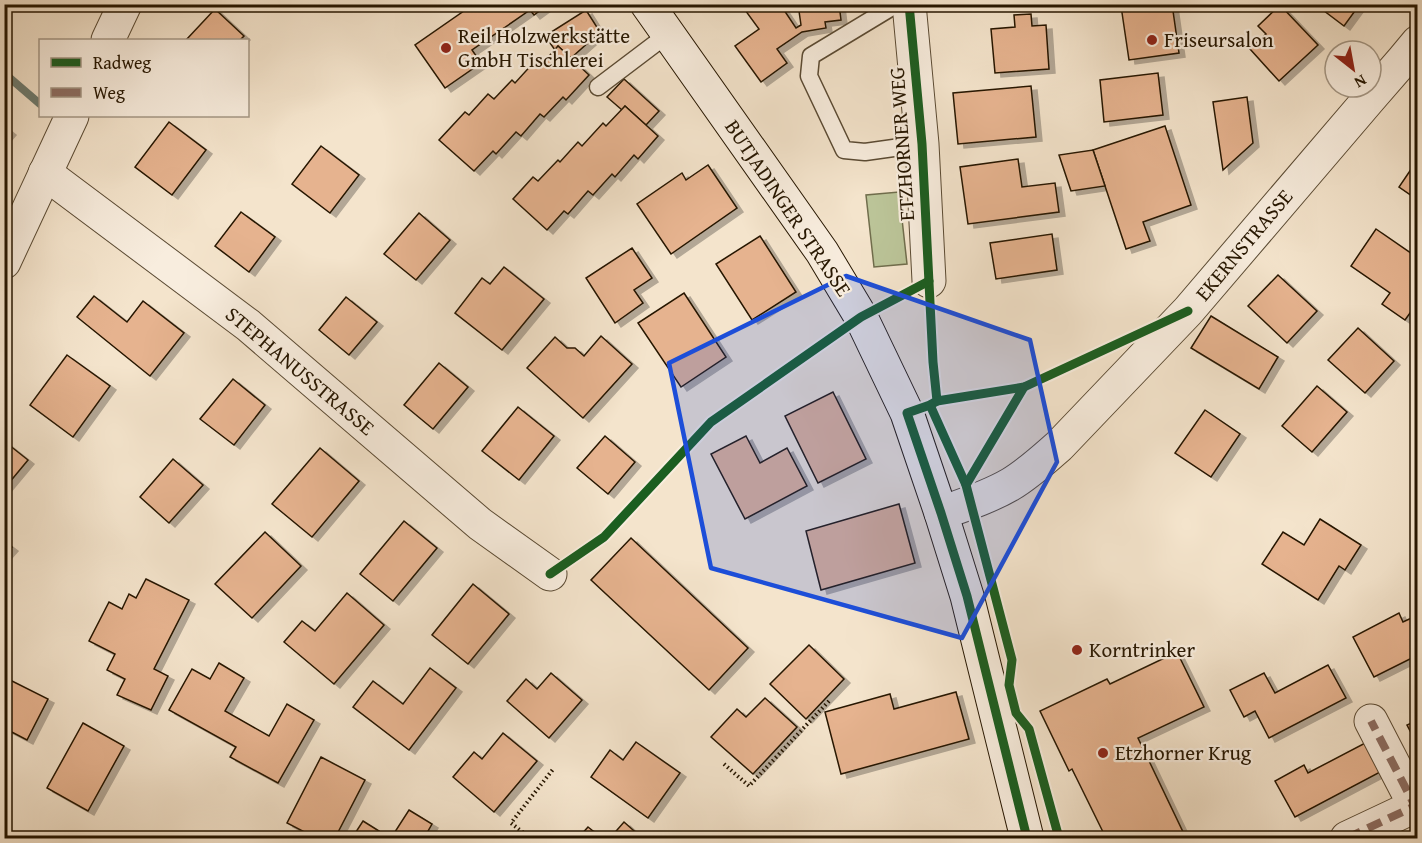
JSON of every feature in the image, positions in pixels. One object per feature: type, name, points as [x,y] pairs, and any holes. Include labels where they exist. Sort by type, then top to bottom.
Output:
[{"type":"street","points":[[108,39],[126,4]]},
{"type":"street","name":"BUTJADINGER STRASSE","points":[[647,4],[822,252],[861,317],[907,413],[967,596],[1027,838]]},
{"type":"street","name":"ETZHORNER WEG","points":[[909,4],[922,144],[929,281]]},
{"type":"street","name":"EKERNSTRASSE","points":[[941,513],[1011,484],[1059,446],[1188,310],[1418,42]]},
{"type":"street","points":[[4,262],[72,117]]},
{"type":"street","name":"STEPHANUSSTRASSE","points":[[45,173],[248,325],[480,524],[549,574]]},
{"type":"street","points":[[1347,838],[1415,806],[1371,721]]},
{"type":"lane","points":[[897,4],[811,56],[809,76],[844,150],[865,153],[922,144]]},
{"type":"lane","points":[[598,87],[668,34]]},
{"type":"path","points":[[724,764],[749,786],[829,700]]},
{"type":"path","points":[[530,838],[511,823],[554,768]]},
{"type":"highlighted area","points":[[846,276],[1030,340],[1057,462],[962,638],[711,568],[669,363]]},
{"type":"green space","points":[[899,192],[907,264],[874,267],[866,195]]},
{"type":"building","name":"Reil Holzwerkstätte GmbH Tischlerei","points":[[474,4],[549,4],[534,15],[530,10],[472,50],[481,63],[445,88],[415,45]]},
{"type":"building","points":[[753,4],[780,4],[796,28],[801,25],[798,4],[839,4],[841,20],[825,22],[826,28],[802,32],[777,49],[787,63],[761,82],[735,46],[759,29],[745,10]]},
{"type":"building","points":[[1172,4],[1179,53],[1129,60],[1121,6]]},
{"type":"building","points":[[1315,4],[1360,4],[1344,26]]},
{"type":"building","points":[[1280,5],[1318,45],[1279,81],[1250,49],[1266,34],[1258,26]]},
{"type":"building","points":[[215,9],[244,36],[241,39],[187,39]]},
{"type":"building","points":[[586,10],[600,32],[571,58],[558,46],[555,50],[545,36]]},
{"type":"building","points":[[1031,14],[1032,26],[1046,25],[1049,69],[995,73],[991,29],[1015,27],[1014,15]]},
{"type":"building","points":[[558,46],[589,75],[566,100],[563,97],[544,117],[540,114],[521,136],[516,132],[496,154],[493,151],[474,171],[439,140],[465,112],[469,115],[488,94],[494,99],[512,80],[515,83],[535,61],[540,66]]},
{"type":"building","points":[[1158,73],[1163,115],[1104,122],[1100,80]]},
{"type":"building","points":[[624,79],[659,111],[646,125],[625,106],[622,110],[607,97]]},
{"type":"building","points":[[1031,86],[1036,137],[958,144],[953,93]]},
{"type":"building","points":[[1247,97],[1253,143],[1223,170],[1213,102]]},
{"type":"building","points":[[625,106],[658,136],[638,159],[634,155],[615,177],[612,174],[593,195],[588,191],[568,214],[564,211],[547,230],[513,199],[533,177],[538,181],[578,142],[582,146],[603,123],[606,126]]},
{"type":"building","points":[[169,122],[206,150],[172,195],[135,167]]},
{"type":"building","points":[[4,126],[10,131],[4,138]]},
{"type":"building","points":[[1165,126],[1191,205],[1143,222],[1150,241],[1126,249],[1093,150]]},
{"type":"building","points":[[321,146],[359,175],[330,213],[292,184]]},
{"type":"building","points":[[1093,150],[1105,186],[1071,191],[1059,155]]},
{"type":"building","points":[[1018,159],[1022,187],[1055,183],[1059,212],[968,224],[960,167]]},
{"type":"building","points":[[1418,159],[1418,200],[1399,187]]},
{"type":"building","points":[[708,165],[737,208],[671,254],[637,204],[682,173],[686,180]]},
{"type":"building","points":[[241,212],[275,237],[249,272],[215,246]]},
{"type":"building","points":[[419,213],[450,240],[416,280],[384,254]]},
{"type":"building","points":[[1376,229],[1418,258],[1418,302],[1405,320],[1382,304],[1390,293],[1351,266]]},
{"type":"building","points":[[1052,234],[1057,270],[996,279],[990,243]]},
{"type":"building","points":[[760,236],[796,292],[752,320],[716,264]]},
{"type":"building","points":[[632,248],[652,278],[634,290],[643,303],[615,323],[586,278]]},
{"type":"building","points":[[504,267],[544,299],[502,350],[455,313],[482,278],[490,284]]},
{"type":"building","points":[[1278,275],[1317,311],[1287,343],[1248,306]]},
{"type":"building","points":[[684,293],[726,357],[681,387],[638,323]]},
{"type":"building","points":[[94,296],[127,322],[143,301],[184,333],[150,376],[77,317]]},
{"type":"building","points":[[346,297],[377,322],[349,355],[319,330]]},
{"type":"building","points":[[1211,316],[1278,357],[1259,389],[1191,348]]},
{"type":"building","points":[[1358,328],[1394,361],[1365,393],[1328,360]]},
{"type":"building","points":[[601,336],[632,364],[583,418],[527,368],[555,337],[567,348],[575,348],[584,356]]},
{"type":"building","points":[[67,355],[110,386],[73,437],[30,405]]},
{"type":"building","points":[[439,363],[468,387],[433,429],[404,405]]},
{"type":"building","points":[[233,379],[265,405],[234,445],[200,419]]},
{"type":"building","points":[[1317,386],[1347,412],[1312,452],[1282,426]]},
{"type":"building","points":[[833,392],[866,459],[818,483],[785,416]]},
{"type":"building","points":[[518,407],[554,436],[519,480],[482,451]]},
{"type":"building","points":[[1205,410],[1240,434],[1211,477],[1175,453]]},
{"type":"building","points":[[605,436],[635,462],[608,494],[577,468]]},
{"type":"building","points":[[746,436],[760,463],[787,448],[807,486],[745,519],[711,454]]},
{"type":"building","points":[[4,441],[28,460],[4,489]]},
{"type":"building","points":[[320,448],[359,481],[312,537],[272,504]]},
{"type":"building","points":[[173,459],[203,485],[169,523],[140,497]]},
{"type":"building","points":[[899,504],[915,563],[821,590],[806,531]]},
{"type":"building","points":[[1320,519],[1361,545],[1345,570],[1339,566],[1318,600],[1262,564],[1283,532],[1304,545]]},
{"type":"building","points":[[404,521],[437,548],[393,601],[360,574]]},
{"type":"building","points":[[265,532],[301,566],[252,618],[215,584]]},
{"type":"building","points":[[631,538],[748,648],[709,690],[591,580]]},
{"type":"building","points":[[4,541],[12,547],[4,556]]},
{"type":"building","points":[[146,579],[189,600],[154,669],[168,676],[151,710],[117,695],[125,679],[107,670],[115,654],[89,641],[109,602],[122,609],[129,594],[136,598]]},
{"type":"building","points":[[473,584],[509,614],[468,664],[432,635]]},
{"type":"building","points":[[347,593],[384,625],[334,684],[284,642],[302,621],[315,631]]},
{"type":"building","points":[[1399,613],[1403,622],[1418,615],[1418,655],[1374,677],[1353,637]]},
{"type":"building","points":[[809,645],[844,679],[806,719],[770,684]]},
{"type":"building","name":"Etzhorner Krug","points":[[1177,652],[1204,707],[1138,738],[1186,838],[1106,838],[1072,769],[1069,771],[1040,711],[1107,679],[1110,684]]},
{"type":"building","points":[[219,663],[244,678],[225,711],[269,736],[287,704],[314,720],[278,783],[230,757],[236,747],[169,710],[192,669],[210,679]]},
{"type":"building","points":[[1328,665],[1346,698],[1269,738],[1255,711],[1244,717],[1230,690],[1264,673],[1275,693]]},
{"type":"building","points":[[430,668],[456,688],[409,750],[353,707],[373,681],[403,704]]},
{"type":"building","points":[[551,673],[582,700],[549,738],[507,701],[526,679],[537,689]]},
{"type":"building","points":[[4,677],[48,699],[27,740],[4,728]]},
{"type":"building","points":[[956,692],[969,739],[841,774],[825,712],[890,694],[894,709]]},
{"type":"building","points":[[765,698],[797,727],[753,774],[711,737],[737,709],[746,717]]},
{"type":"building","points":[[1418,720],[1418,746],[1407,725]]},
{"type":"building","points":[[83,723],[124,746],[88,811],[47,788]]},
{"type":"building","points":[[503,733],[537,761],[494,812],[453,777],[474,752],[482,759]]},
{"type":"building","points":[[1369,741],[1384,770],[1295,817],[1275,781],[1304,765],[1308,773]]},
{"type":"building","points":[[636,742],[680,773],[648,818],[591,777],[610,750],[623,760]]},
{"type":"building","points":[[321,757],[365,780],[335,838],[316,838],[287,823]]},
{"type":"building","points":[[409,810],[432,824],[424,838],[391,838]]},
{"type":"building","points":[[363,821],[379,831],[374,838],[352,838]]},
{"type":"building","points":[[624,822],[642,838],[610,838]]},
{"type":"building","points":[[588,827],[602,838],[578,838]]},
{"type":"waterway","points":[[4,73],[39,103]]},
{"type":"marked path","points":[[1347,838],[1415,806],[1371,721]]},
{"type":"cycle path","points":[[909,4],[922,144],[937,401],[907,413],[967,596],[1027,838]]},
{"type":"cycle path","points":[[550,574],[604,537],[711,422],[861,317],[929,281]]},
{"type":"cycle path","points":[[937,401],[1024,387],[1188,311]]},
{"type":"cycle path","points":[[966,485],[1024,387]]},
{"type":"cycle path","points":[[930,405],[966,485],[1012,660],[1009,685],[1016,713],[1029,729],[1059,838]]},
{"type":"place","name":"Friseursalon","points":[[1152,40]]},
{"type":"place","name":"Reil Holzwerkstätte GmbH Tischlerei","points":[[446,48]]},
{"type":"place","name":"Korntrinker","points":[[1077,650]]},
{"type":"place","name":"Etzhorner Krug","points":[[1103,753]]}]
